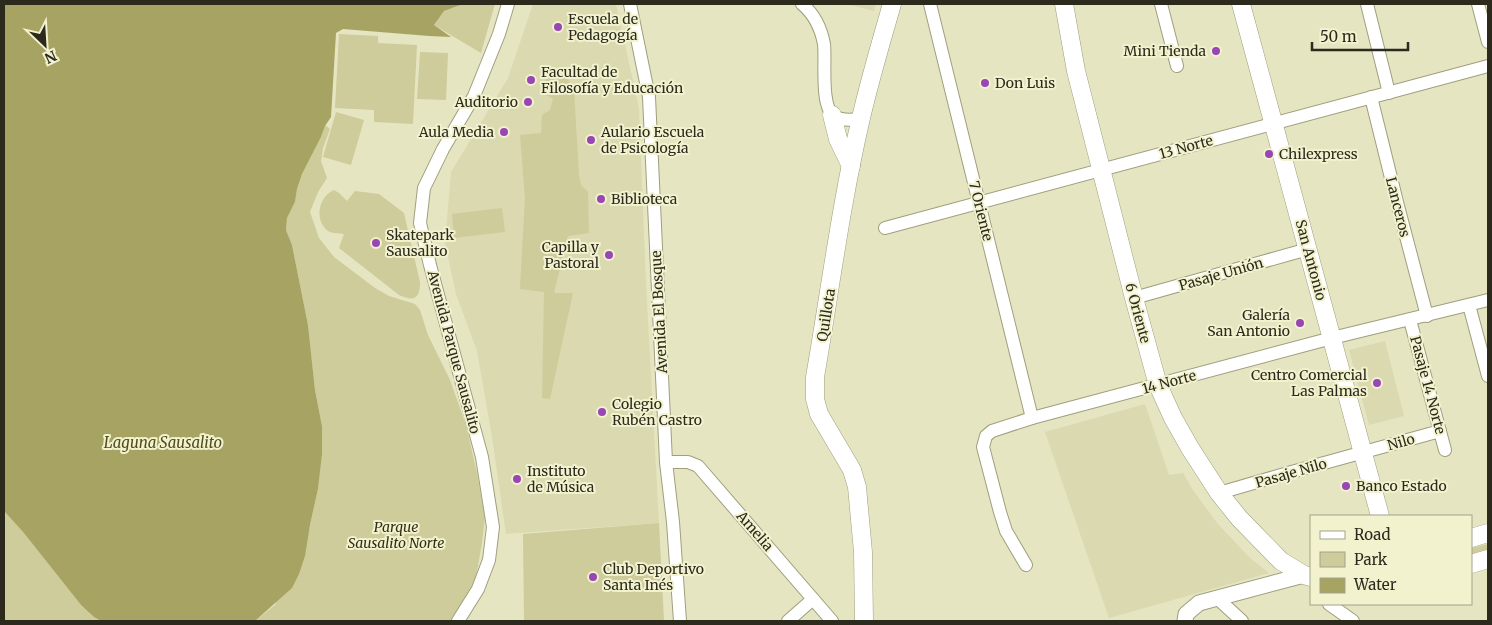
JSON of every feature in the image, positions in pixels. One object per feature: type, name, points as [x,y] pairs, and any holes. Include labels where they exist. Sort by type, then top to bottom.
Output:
[{"type":"main road","name":"Quillota","points":[[864,621],[863,552],[857,487],[852,470],[819,414],[815,399],[816,377],[860,119],[892,4]]},
{"type":"main road","name":"6 Oriente","points":[[1064,4],[1076,71],[1158,385],[1173,418],[1219,493],[1260,542],[1281,561],[1308,578]]},
{"type":"main road","name":"San Antonio","points":[[1242,4],[1380,515]]},
{"type":"main road","points":[[832,116],[838,139],[851,166]]},
{"type":"main road","points":[[1472,538],[1488,533]]},
{"type":"main road","points":[[1472,564],[1488,559]]},
{"type":"street","name":"Avenida Parque Sausalito","points":[[458,621],[478,589],[489,560],[493,527],[482,457],[420,223],[424,188],[443,149],[474,96],[499,34],[508,4]]},
{"type":"street","name":"Avenida El Bosque","points":[[630,4],[649,97],[666,462],[673,522],[680,621]]},
{"type":"street","points":[[802,4],[817,21],[824,44],[825,93],[832,116],[844,120],[860,119]]},
{"type":"street","name":"7 Oriente","points":[[930,4],[1032,418]]},
{"type":"street","points":[[1161,4],[1177,66]]},
{"type":"street","points":[[1367,4],[1389,93]]},
{"type":"street","points":[[1478,4],[1488,42]]},
{"type":"street","name":"13 Norte","points":[[885,228],[1488,66]]},
{"type":"street","name":"Lanceros","points":[[1371,97],[1427,316]]},
{"type":"street","name":"Pasaje Unión","points":[[1134,298],[1308,249]]},
{"type":"street","name":"14 Norte","points":[[1026,565],[1004,525],[984,446],[986,436],[992,431],[1032,418],[1332,338],[1488,300]]},
{"type":"street","points":[[1469,305],[1488,376]]},
{"type":"street","name":"Pasaje 14 Norte","points":[[1410,320],[1445,450]]},
{"type":"street","name":"Nilo","points":[[1362,452],[1440,431]]},
{"type":"street","name":"Pasaje Nilo","points":[[1219,493],[1362,452]]},
{"type":"street","name":"Amelia","points":[[666,462],[688,462],[698,466],[832,621]]},
{"type":"street","points":[[1185,621],[1186,614],[1199,603],[1308,578]]},
{"type":"street","points":[[1217,598],[1242,621]]},
{"type":"street","points":[[788,621],[814,599]]},
{"type":"street","points":[[1331,605],[1353,621]]},
{"type":"shaded area","points":[[533,4],[616,4],[639,108],[659,523],[506,534],[477,351],[456,294],[445,243],[451,172],[508,78]]},
{"type":"shaded area","points":[[846,4],[876,4],[874,11]]},
{"type":"shaded area","name":"Centro Comercial Las Palmas","points":[[1385,341],[1404,416],[1369,425],[1349,350]]},
{"type":"shaded area","points":[[1145,404],[1169,475],[1183,473],[1217,523],[1250,558],[1269,573],[1109,618],[1045,432]]},
{"type":"green space","points":[[463,4],[495,4],[481,53],[434,25],[444,11]]},
{"type":"green space","points":[[339,34],[378,36],[378,43],[417,45],[413,124],[374,122],[374,110],[335,108]]},
{"type":"green space","points":[[420,52],[448,53],[446,100],[417,99]]},
{"type":"green space","points":[[552,70],[564,73],[574,90],[579,175],[581,185],[588,192],[589,233],[568,236],[554,293],[573,293],[550,399],[542,398],[544,292],[520,289],[525,198],[520,135],[541,133],[542,115],[550,110],[553,99],[546,95],[545,76]]},
{"type":"green space","points":[[336,112],[364,120],[351,165],[323,157]]},
{"type":"green space","name":"Parque Sausalito Norte","points":[[325,125],[330,129],[323,148],[321,161],[327,178],[318,192],[310,212],[319,238],[334,257],[375,288],[389,296],[415,304],[420,310],[428,335],[450,380],[466,425],[485,517],[476,577],[453,621],[255,621],[275,605],[307,539],[318,489],[322,455],[322,426],[315,390],[308,325],[292,245],[286,230],[287,218],[295,202],[302,174]]},
{"type":"green space","name":"Skatepark Sausalito","points":[[334,190],[347,201],[355,191],[379,194],[404,213],[420,282],[419,292],[415,298],[399,295],[339,248],[344,234],[328,231],[321,221],[320,215],[321,203]]},
{"type":"green space","points":[[502,208],[505,232],[454,238],[452,214]]},
{"type":"green space","points":[[4,511],[81,605],[101,621],[4,621]]},
{"type":"green space","name":"Club Deportivo Santa Inés","points":[[659,523],[664,621],[524,621],[523,534]]},
{"type":"green space","points":[[1488,544],[1488,552],[1472,557],[1472,548]]},
{"type":"water","name":"Laguna Sausalito","points":[[4,4],[463,4],[444,11],[434,25],[451,37],[343,29],[336,33],[331,117],[302,174],[295,202],[287,218],[286,230],[292,245],[308,325],[315,390],[322,426],[322,455],[318,489],[305,556],[299,574],[292,588],[255,621],[101,621],[81,605],[4,511]]},
{"type":"place","name":"Escuela de Pedagogía","points":[[558,27]]},
{"type":"place","name":"Mini Tienda","points":[[1216,51]]},
{"type":"place","name":"Facultad de Filosofía y Educación","points":[[531,80]]},
{"type":"place","name":"Don Luis","points":[[985,83]]},
{"type":"place","name":"Auditorio","points":[[528,102]]},
{"type":"place","name":"Aula Media","points":[[504,132]]},
{"type":"place","name":"Aulario Escuela de Psicología","points":[[591,140]]},
{"type":"place","name":"Chilexpress","points":[[1269,154]]},
{"type":"place","name":"Biblioteca","points":[[601,199]]},
{"type":"place","name":"Skatepark Sausalito","points":[[376,243]]},
{"type":"place","name":"Capilla y Pastoral","points":[[609,255]]},
{"type":"place","name":"Galería San Antonio","points":[[1300,323]]},
{"type":"place","name":"Centro Comercial Las Palmas","points":[[1377,383]]},
{"type":"place","name":"Colegio Rubén Castro","points":[[602,412]]},
{"type":"place","name":"Instituto de Música","points":[[517,479]]},
{"type":"place","name":"Banco Estado","points":[[1346,486]]},
{"type":"place","name":"Club Deportivo Santa Inés","points":[[593,577]]}]
